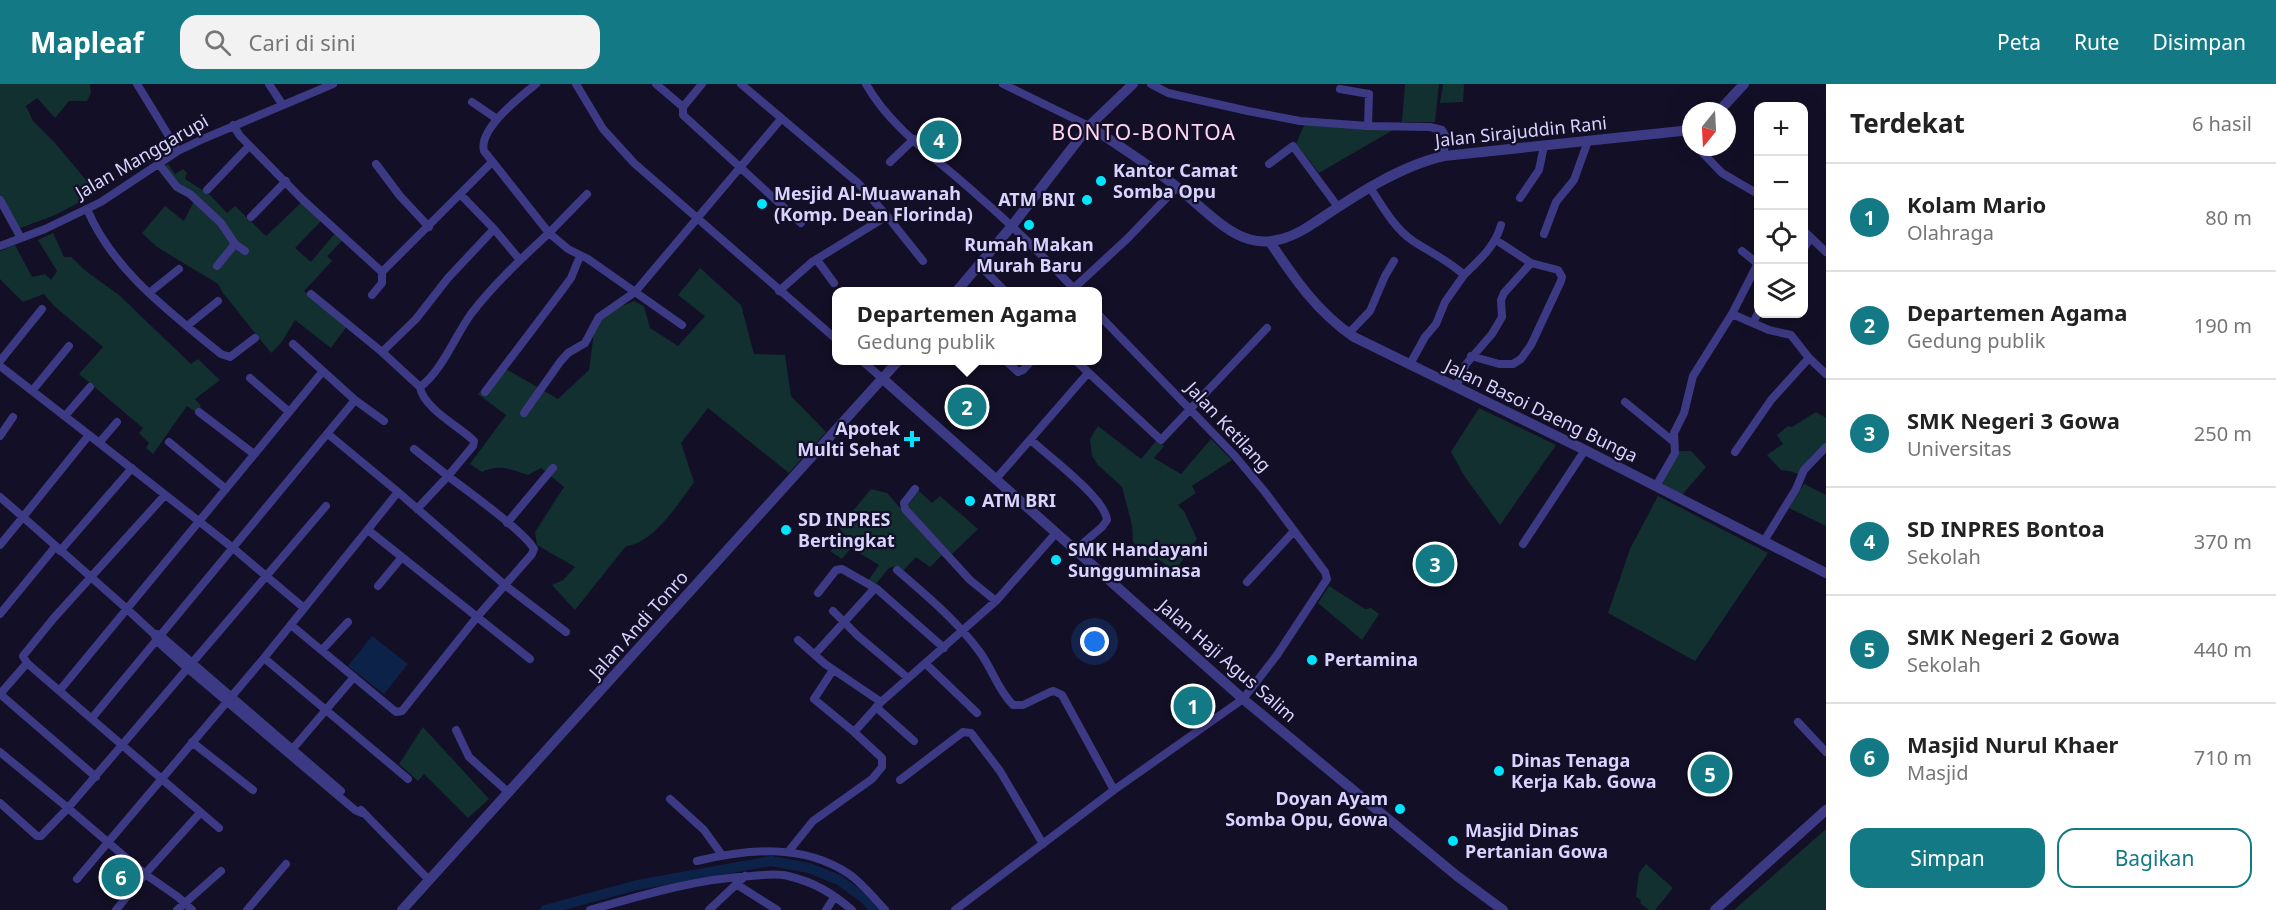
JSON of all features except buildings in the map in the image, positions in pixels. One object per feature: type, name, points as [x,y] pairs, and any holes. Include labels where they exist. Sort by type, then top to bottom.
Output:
[{"type":"street","points":[[137,84],[178,151]]},
{"type":"street","points":[[268,84],[282,104]]},
{"type":"street","name":"Jalan Manggarupi","points":[[0,246],[87,209],[178,151],[233,125],[333,84]]},
{"type":"street","points":[[536,84],[497,119],[486,135],[483,146],[492,162],[549,232],[567,249],[635,292],[682,326]]},
{"type":"street","points":[[576,84],[603,129],[621,149],[779,291],[832,335]]},
{"type":"street","points":[[656,84],[683,107]]},
{"type":"street","points":[[702,84],[683,107],[683,115],[801,223]]},
{"type":"street","points":[[741,84],[858,183],[923,261]]},
{"type":"street","points":[[866,84],[875,99],[914,139],[1011,227],[1072,287]]},
{"type":"street","points":[[1004,84],[1016,87],[1089,126]]},
{"type":"street","points":[[960,287],[1011,227],[1089,126],[1133,84]]},
{"type":"street","points":[[1150,84],[1168,93],[1310,122],[1440,128],[1444,135],[1444,156]]},
{"type":"street","points":[[1726,102],[1739,86]]},
{"type":"street","points":[[1340,89],[1369,94],[1368,126]]},
{"type":"street","points":[[472,102],[497,119]]},
{"type":"street","points":[[524,413],[560,362],[568,353],[585,343],[598,317],[635,292],[781,119]]},
{"type":"street","points":[[233,125],[249,146],[321,217],[382,272]]},
{"type":"street","name":"Jalan Sirajuddin Rani","points":[[1089,126],[1150,166],[1213,219],[1236,234],[1253,241],[1270,242],[1290,238],[1338,207],[1411,166],[1444,156],[1682,133]]},
{"type":"street","points":[[890,162],[914,139]]},
{"type":"street","points":[[1544,234],[1556,202],[1574,180],[1588,141]]},
{"type":"street","points":[[207,190],[249,146]]},
{"type":"street","points":[[1269,164],[1293,146],[1338,207]]},
{"type":"street","points":[[1520,198],[1539,170],[1544,146]]},
{"type":"street","points":[[1706,156],[1722,173],[1754,192]]},
{"type":"street","points":[[372,295],[382,283],[382,272],[492,162]]},
{"type":"street","points":[[159,164],[177,187],[190,194],[221,223],[235,244],[245,252]]},
{"type":"street","points":[[376,164],[400,196],[429,227]]},
{"type":"street","points":[[250,217],[286,181]]},
{"type":"street","points":[[1078,287],[1177,187]]},
{"type":"street","points":[[1371,189],[1383,208],[1410,239],[1445,260],[1464,275]]},
{"type":"street","points":[[420,387],[472,314],[520,260],[587,194]]},
{"type":"street","points":[[461,195],[520,260]]},
{"type":"street","points":[[0,200],[21,238]]},
{"type":"street","points":[[87,209],[106,244],[149,293],[221,354],[230,357],[255,338]]},
{"type":"street","points":[[779,291],[812,262],[887,216]]},
{"type":"street","points":[[1410,364],[1425,337],[1436,324],[1445,302],[1464,275],[1496,240],[1501,225]]},
{"type":"street","points":[[382,352],[416,319],[448,278],[494,229]]},
{"type":"street","points":[[1808,237],[1826,252]]},
{"type":"street","points":[[1471,356],[1499,364],[1513,364],[1521,359],[1531,345],[1562,277],[1558,270],[1531,263],[1496,240]]},
{"type":"street","name":"Jalan Basoi Daeng Bunga","points":[[1270,242],[1323,314],[1348,333],[1826,573]]},
{"type":"street","points":[[217,266],[235,244]]},
{"type":"street","points":[[1742,251],[1754,260]]},
{"type":"street","points":[[485,392],[571,278],[580,256]]},
{"type":"street","points":[[817,260],[834,283]]},
{"type":"street","points":[[1348,333],[1370,311],[1387,272],[1395,261]]},
{"type":"street","points":[[1456,387],[1471,356],[1481,348],[1503,317],[1501,300],[1504,293],[1531,263]]},
{"type":"street","points":[[1656,486],[1675,453],[1674,433],[1684,413],[1693,376],[1732,314],[1757,264]]},
{"type":"street","points":[[979,265],[1002,287]]},
{"type":"street","points":[[149,293],[179,269]]},
{"type":"street","points":[[311,294],[382,352],[420,387],[422,395],[429,403],[474,441],[473,446],[448,476],[417,509]]},
{"type":"street","points":[[187,326],[218,301]]},
{"type":"street","points":[[0,361],[42,309]]},
{"type":"street","points":[[1732,314],[1753,324],[1791,335],[1809,358],[1826,374]]},
{"type":"street","name":"Jalan Ketilang","points":[[1102,318],[1191,410],[1265,492],[1325,572],[1326,584],[1277,655],[1243,699]]},
{"type":"street","points":[[1753,324],[1756,318]]},
{"type":"street","points":[[1080,365],[1160,440],[1267,328]]},
{"type":"street","points":[[293,344],[355,400],[384,421]]},
{"type":"street","points":[[32,391],[69,346]]},
{"type":"street","points":[[1735,452],[1771,400],[1809,358]]},
{"type":"street","points":[[867,365],[883,379]]},
{"type":"street","name":"Jalan Andi Tonro","points":[[402,910],[894,365]]},
{"type":"street","points":[[1010,365],[1018,372],[1028,365]]},
{"type":"street","points":[[0,366],[233,548],[304,608]]},
{"type":"street","points":[[60,690],[323,371]]},
{"type":"street","points":[[994,480],[1088,374]]},
{"type":"street","points":[[250,378],[288,411]]},
{"type":"street","name":"Jalan Haji Agus Salim","points":[[883,379],[1243,699],[1457,876],[1503,910]]},
{"type":"street","points":[[65,416],[90,387]]},
{"type":"street","points":[[92,718],[355,400]]},
{"type":"street","points":[[1624,402],[1674,441]]},
{"type":"street","points":[[199,412],[254,454]]},
{"type":"street","points":[[0,436],[13,417]]},
{"type":"street","points":[[99,443],[117,422]]},
{"type":"street","points":[[328,434],[506,585],[566,632]]},
{"type":"street","points":[[0,545],[89,435]]},
{"type":"street","points":[[1031,440],[1096,498],[1105,511],[1107,520],[1102,528],[1074,551]]},
{"type":"street","points":[[169,442],[226,489]]},
{"type":"street","points":[[1764,541],[1796,489],[1804,470],[1826,447]]},
{"type":"street","points":[[291,625],[399,712],[532,554],[534,549],[531,543],[414,449]]},
{"type":"street","points":[[1523,544],[1585,450]]},
{"type":"street","points":[[0,615],[132,468]]},
{"type":"street","points":[[507,523],[553,468]]},
{"type":"street","points":[[915,489],[904,503],[905,509],[970,580],[996,601]]},
{"type":"street","points":[[77,879],[264,658],[398,492]]},
{"type":"street","points":[[165,495],[23,658],[219,828]]},
{"type":"street","points":[[0,497],[290,752],[360,807],[359,811],[429,880]]},
{"type":"street","points":[[0,803],[37,836],[40,836],[96,777],[326,506]]},
{"type":"street","points":[[368,530],[530,659]]},
{"type":"street","points":[[1247,582],[1294,531]]},
{"type":"street","points":[[854,732],[878,705],[996,601],[1056,533]]},
{"type":"street","points":[[378,586],[402,557]]},
{"type":"street","points":[[818,593],[838,569],[874,588],[944,648]]},
{"type":"street","points":[[897,570],[964,630],[991,668],[996,683],[1013,705],[1023,705],[1054,691],[1062,695],[1114,790]]},
{"type":"street","points":[[815,654],[874,588]]},
{"type":"street","points":[[833,611],[908,678]]},
{"type":"street","points":[[322,650],[348,622]]},
{"type":"street","points":[[798,640],[878,705],[914,741]]},
{"type":"street","points":[[264,658],[408,779]]},
{"type":"street","points":[[27,663],[0,694],[96,777]]},
{"type":"street","points":[[926,664],[977,713]]},
{"type":"street","points":[[788,852],[813,820],[872,779],[882,767],[882,758],[814,699],[833,670]]},
{"type":"street","points":[[290,752],[354,677]]},
{"type":"street","points":[[955,910],[1114,790],[1243,699]]},
{"type":"street","points":[[1798,722],[1826,752]]},
{"type":"street","points":[[456,730],[469,757],[508,792]]},
{"type":"street","points":[[900,780],[963,732],[971,733],[1000,771],[1043,844]]},
{"type":"street","points":[[192,742],[254,790]]},
{"type":"street","points":[[0,752],[145,874],[192,910]]},
{"type":"street","points":[[670,799],[704,830],[722,855]]},
{"type":"street","points":[[1715,910],[1826,810]]},
{"type":"street","points":[[116,910],[200,813]]},
{"type":"street","points":[[697,861],[722,855],[772,850],[809,856],[835,866],[850,875],[885,910]]},
{"type":"street","points":[[247,910],[286,864]]},
{"type":"street","points":[[177,910],[221,871]]},
{"type":"street","points":[[590,910],[671,888],[728,877],[786,875],[832,893],[852,910]]},
{"type":"street","points":[[709,910],[745,876]]},
{"type":"street","points":[[736,884],[777,910]]},
{"type":"street","points":[[826,910],[834,898]]},
{"type":"green space","points":[[0,84],[90,84],[91,93],[87,101],[69,101],[55,118],[37,98],[26,106],[33,121],[55,143],[97,193],[55,215],[18,229],[0,195]]},
{"type":"green space","points":[[1405,84],[1439,84],[1435,122],[1402,122]]},
{"type":"green space","points":[[1443,84],[1464,84],[1463,102],[1440,103]]},
{"type":"green space","points":[[1305,123],[1393,130],[1319,173],[1296,144]]},
{"type":"green space","points":[[168,164],[175,174],[183,169],[187,173],[185,179],[210,195],[227,213],[235,206],[266,236],[302,202],[322,220],[295,248],[311,262],[336,232],[343,240],[327,256],[332,261],[304,291],[347,326],[331,348],[295,320],[281,343],[271,353],[218,284],[157,247],[142,233],[165,206],[184,221],[194,201],[174,190],[159,171]]},
{"type":"green space","points":[[53,233],[64,257],[71,257],[87,272],[119,295],[191,364],[198,359],[220,380],[195,399],[201,406],[196,412],[187,406],[153,454],[146,448],[149,443],[139,433],[143,428],[79,374],[103,347],[54,306],[44,294],[23,302],[0,279],[0,251],[15,245],[32,277],[45,274],[51,280],[57,271],[38,240]]},
{"type":"green space","points":[[700,268],[741,305],[754,354],[785,355],[791,396],[826,432],[789,473],[708,408],[681,443],[694,482],[665,521],[646,538],[636,544],[626,546],[575,610],[552,585],[563,580],[575,567],[537,545],[535,532],[564,487],[541,468],[528,475],[500,468],[482,472],[470,464],[506,415],[478,394],[504,368],[558,399],[589,370],[596,317],[634,301],[644,306],[650,328],[678,346],[705,316],[678,295]]},
{"type":"green space","points":[[1479,408],[1556,445],[1500,525],[1465,477],[1451,452]]},
{"type":"green space","points":[[1816,412],[1826,418],[1826,443],[1798,474],[1781,470],[1767,455],[1783,444],[1777,435],[1788,426],[1792,427]]},
{"type":"green space","points":[[1098,426],[1141,459],[1156,441],[1164,446],[1154,458],[1181,474],[1211,439],[1232,460],[1192,486],[1196,493],[1178,505],[1184,511],[1197,539],[1175,571],[1158,559],[1151,561],[1133,542],[1132,525],[1122,487],[1098,465],[1092,456],[1090,439]]},
{"type":"green space","points":[[1678,451],[1691,451],[1706,467],[1682,495],[1659,486]]},
{"type":"green space","points":[[1804,484],[1826,495],[1826,526],[1789,508]]},
{"type":"green space","points":[[871,489],[887,493],[942,555],[930,567],[916,557],[903,571],[896,566],[889,568],[875,585],[868,581],[879,565],[851,548],[842,559],[830,551],[847,537],[839,528]]},
{"type":"green space","points":[[919,491],[932,503],[940,496],[978,529],[952,554],[939,543],[907,506]]},
{"type":"green space","points":[[1658,496],[1768,553],[1695,661],[1608,613],[1630,549]]},
{"type":"green space","points":[[1329,586],[1365,609],[1371,608],[1379,614],[1362,640],[1318,603]]},
{"type":"green space","points":[[423,727],[489,799],[468,818],[424,774],[418,781],[399,764]]},
{"type":"green space","points":[[1826,829],[1826,910],[1734,910]]},
{"type":"green space","points":[[1646,864],[1673,888],[1655,910],[1649,910],[1636,897],[1639,873]]},
{"type":"water","points":[[372,636],[408,664],[384,694],[348,666]]},
{"type":"water","points":[[1202,685],[1216,704],[1183,727],[1170,708]]},
{"type":"waterway","points":[[545,910],[637,885],[771,861],[809,868],[839,880],[865,899],[875,910]]},
{"type":"place","name":"SD INPRES Bontoa","points":[[939,140]]},
{"type":"place","name":"Kantor Camat Somba Opu","points":[[1101,181]]},
{"type":"place","name":"ATM BNI","points":[[1087,200]]},
{"type":"place","name":"Mesjid Al-Muawanah (Komp. Dean Florinda)","points":[[762,204]]},
{"type":"place","name":"Rumah Makan Murah Baru","points":[[1029,225]]},
{"type":"place","name":"Departemen Agama","points":[[967,407]]},
{"type":"place","name":"Apotek Multi Sehat","points":[[912,439]]},
{"type":"place","name":"ATM BRI","points":[[970,501]]},
{"type":"place","name":"SD INPRES Bertingkat","points":[[786,530]]},
{"type":"place","name":"SMK Handayani Sungguminasa","points":[[1056,560]]},
{"type":"place","name":"SMK Negeri 3 Gowa","points":[[1435,564]]},
{"type":"place","name":"Pertamina","points":[[1312,660]]},
{"type":"place","name":"Kolam Mario","points":[[1193,706]]},
{"type":"place","name":"Dinas Tenaga Kerja Kab. Gowa","points":[[1499,771]]},
{"type":"place","name":"SMK Negeri 2 Gowa","points":[[1710,774]]},
{"type":"place","name":"Doyan Ayam Somba Opu, Gowa","points":[[1400,809]]},
{"type":"place","name":"Masjid Dinas Pertanian Gowa","points":[[1453,841]]},
{"type":"place","name":"Masjid Nurul Khaer","points":[[121,877]]},
{"type":"district","name":"BONTO-BONTOA","points":[[1144,133]]}]
